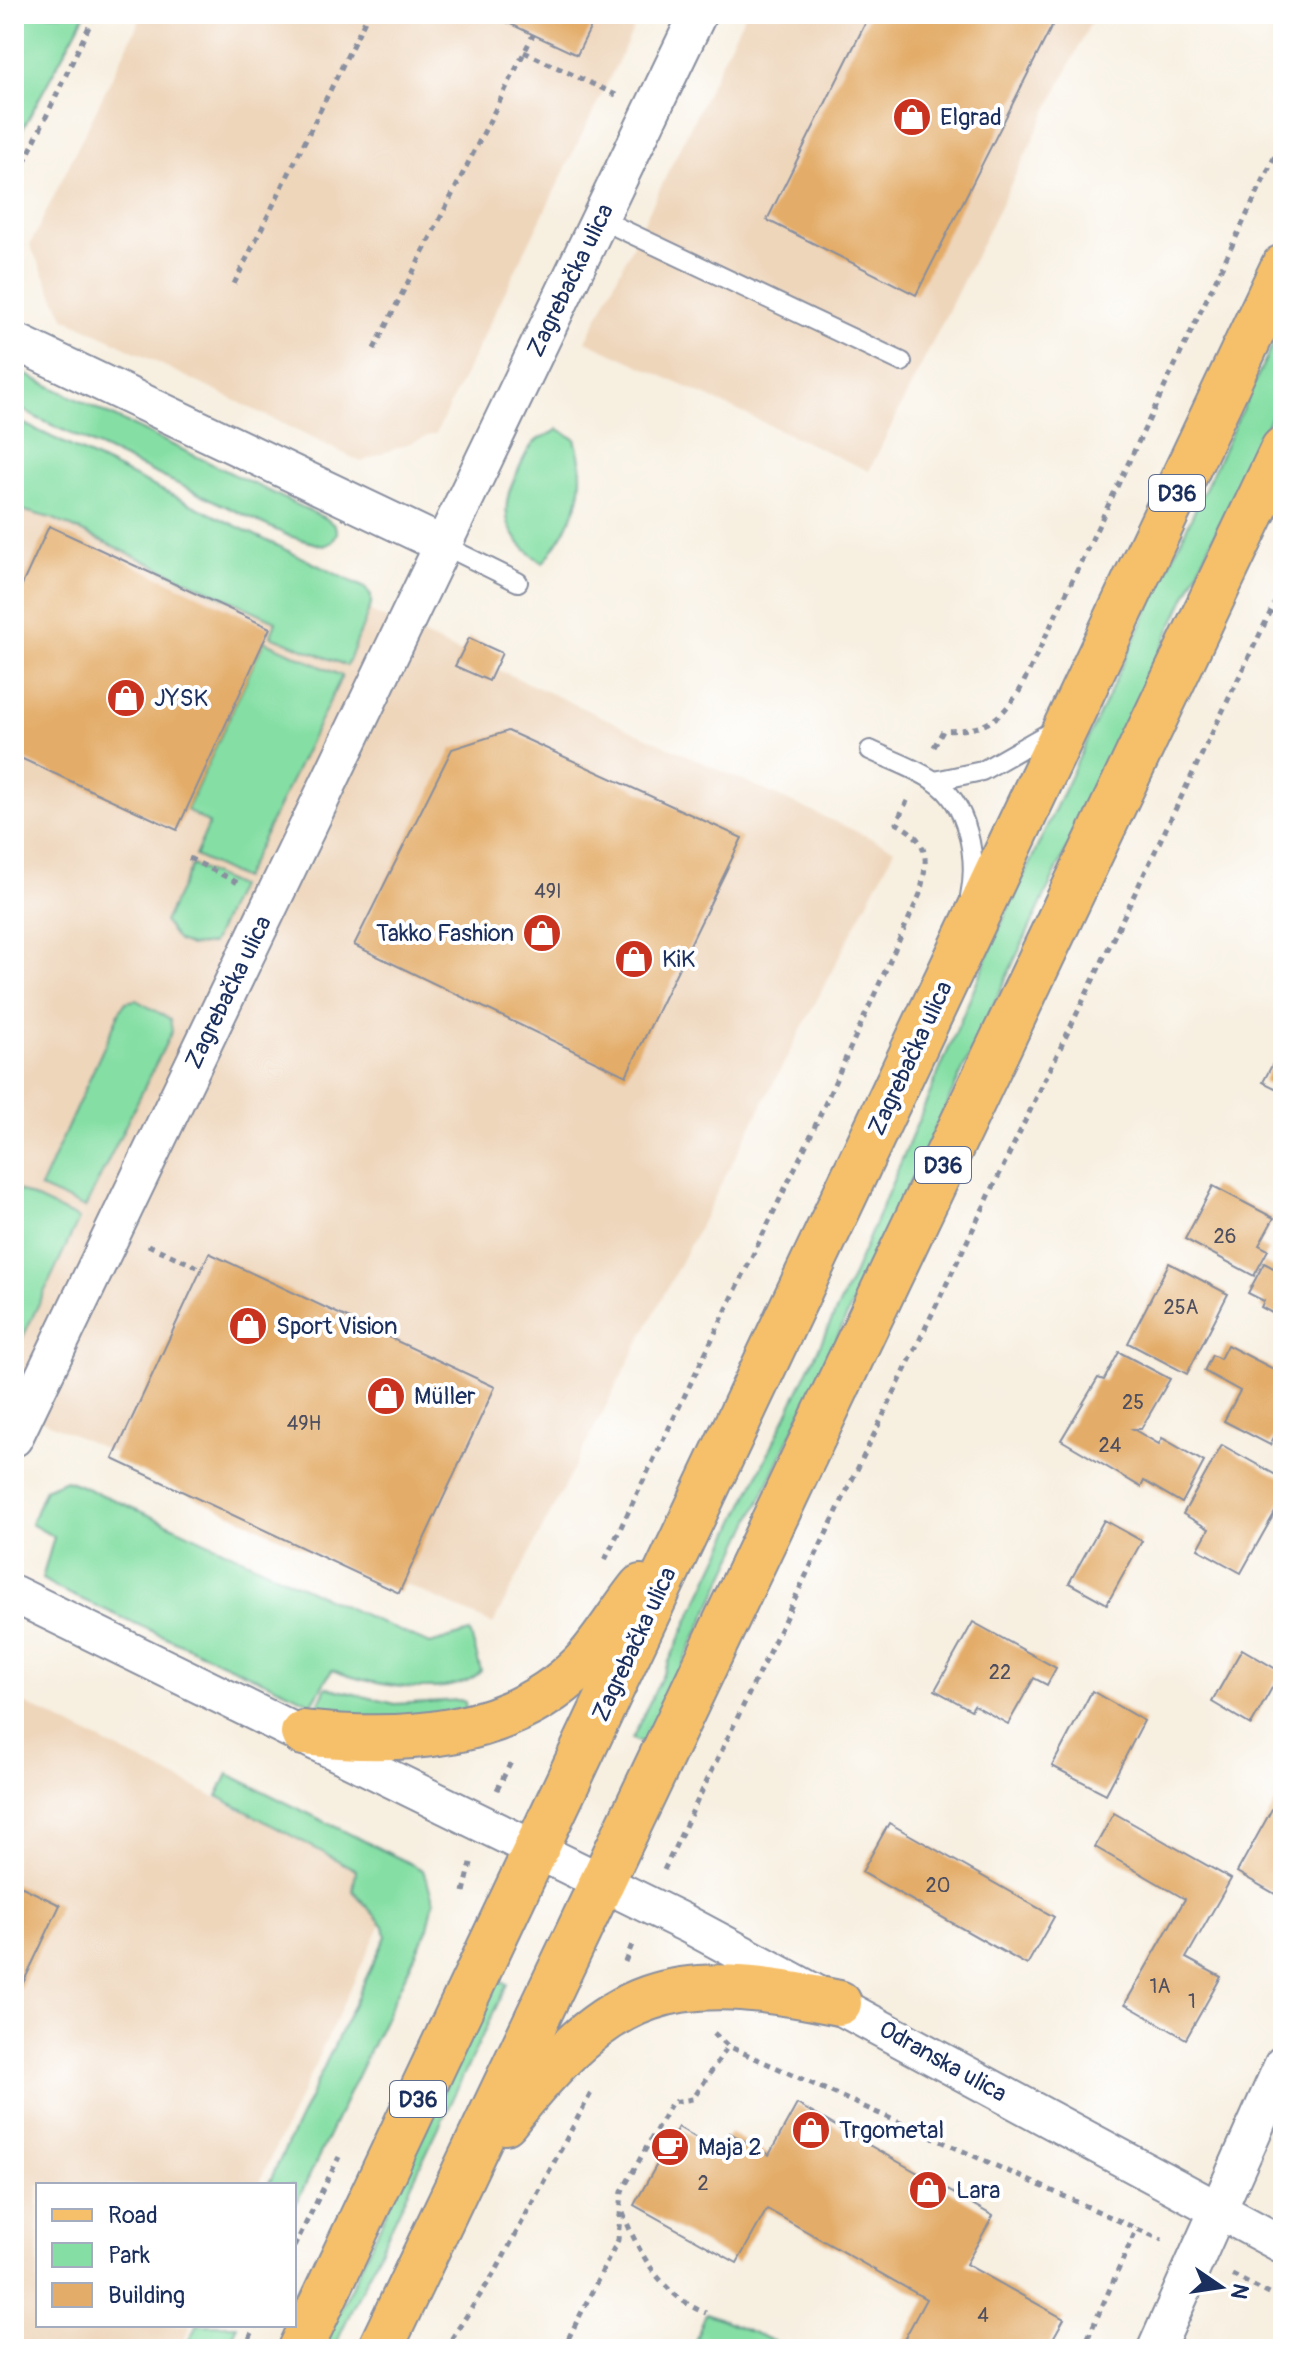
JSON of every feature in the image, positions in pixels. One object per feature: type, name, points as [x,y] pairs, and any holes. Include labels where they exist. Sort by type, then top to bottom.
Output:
[{"type":"main road","name":"Zagrebačka ulica","points":[[300,2349],[1283,267]]},
{"type":"main road","name":"D36","points":[[380,2349],[1283,449]]},
{"type":"main road","points":[[303,1733],[348,1738],[429,1736],[473,1728],[511,1712],[566,1681],[586,1661],[610,1625],[686,1533]]},
{"type":"main road","points":[[470,2159],[498,2131],[556,2059],[593,2027],[628,2005],[678,1990],[740,1986],[839,2003]]},
{"type":"street","name":"Zagrebačka ulica","points":[[14,1438],[698,14]]},
{"type":"street","points":[[14,341],[443,545]]},
{"type":"street","points":[[14,1594],[601,1881]]},
{"type":"street","name":"Odranska ulica","points":[[601,1881],[839,2003],[1283,2245]]},
{"type":"street","points":[[1156,2349],[1283,2064]]},
{"type":"lane","points":[[600,219],[902,362]]},
{"type":"lane","points":[[443,545],[518,582]]},
{"type":"lane","points":[[928,778],[982,771],[1002,762],[1071,718]]},
{"type":"lane","points":[[870,750],[928,778],[953,801],[966,826],[972,851],[973,885],[959,954]]},
{"type":"path","points":[[14,184],[95,14]]},
{"type":"path","points":[[234,284],[368,14]]},
{"type":"path","points":[[374,349],[533,35]]},
{"type":"path","points":[[524,52],[621,97]]},
{"type":"path","points":[[601,1568],[810,1137],[920,894],[926,868],[924,848],[916,834],[896,823],[928,778],[943,731],[985,727],[1004,713],[1020,690],[1283,139]]},
{"type":"path","points":[[628,2005],[622,1970],[648,1904],[1283,586]]},
{"type":"path","points":[[189,858],[252,890]]},
{"type":"path","points":[[146,1244],[202,1269]]},
{"type":"path","points":[[463,1899],[481,1821],[520,1744],[511,1712]]},
{"type":"path","points":[[708,2027],[728,2046],[1137,2228],[1283,2301]]},
{"type":"path","points":[[563,2349],[618,2240],[623,2212],[622,2191],[672,2102],[693,2099],[728,2046]]},
{"type":"path","points":[[445,2349],[497,2269],[593,2088]]},
{"type":"path","points":[[296,2243],[342,2150]]},
{"type":"path","points":[[623,2212],[637,2250],[661,2281],[689,2307],[706,2313]]},
{"type":"path","points":[[1083,2349],[1137,2228]]},
{"type":"path","points":[[244,2349],[255,2327]]},
{"type":"shaded area","points":[[143,14],[641,14],[436,433],[361,462],[64,317],[30,245]]},
{"type":"shaded area","points":[[745,14],[1095,14],[869,471],[586,341]]},
{"type":"shaded area","points":[[14,451],[895,849],[493,1624],[14,1408]]},
{"type":"shaded area","points":[[14,1698],[398,1888],[259,2183],[36,2183],[36,2327],[190,2327],[180,2349],[14,2349]]},
{"type":"green space","points":[[14,14],[85,14],[14,145]]},
{"type":"green space","points":[[1283,322],[1283,390],[645,1745],[632,1739],[851,1280],[1004,918]]},
{"type":"green space","points":[[14,369],[327,519],[335,526],[337,533],[332,542],[324,546],[289,536],[35,417],[14,404]]},
{"type":"green space","points":[[14,419],[365,588],[371,596],[371,605],[347,666],[271,636],[276,621],[54,519],[14,508]]},
{"type":"green space","points":[[558,429],[575,439],[581,474],[580,490],[571,519],[543,563],[513,535],[507,501],[530,448]]},
{"type":"green space","points":[[264,641],[342,676],[243,879],[195,856],[209,824],[187,810]]},
{"type":"green space","points":[[192,865],[238,886],[212,944],[190,946],[178,941],[164,922]]},
{"type":"green space","points":[[136,1000],[170,1019],[172,1031],[85,1208],[40,1188],[121,1009],[126,1002]]},
{"type":"green space","points":[[14,1188],[79,1219],[14,1356]]},
{"type":"green space","points":[[66,1480],[430,1644],[470,1632],[481,1671],[450,1686],[430,1688],[387,1685],[332,1670],[312,1703],[61,1590],[42,1579],[54,1537],[31,1524],[45,1489]]},
{"type":"green space","points":[[326,1687],[395,1704],[460,1700],[465,1702],[467,1715],[363,1718],[318,1705]]},
{"type":"green space","points":[[228,1774],[423,1870],[434,1901],[428,1928],[296,2204],[296,2183],[269,2183],[386,1936],[384,1926],[353,1891],[356,1870],[217,1796]]},
{"type":"green space","points":[[496,1979],[507,1984],[333,2349],[322,2349]]},
{"type":"green space","points":[[706,2313],[793,2349],[692,2349]]},
{"type":"green space","points":[[196,2327],[237,2327],[226,2349],[184,2349]]},
{"type":"building","points":[[489,14],[597,14],[577,55]]},
{"type":"building","name":"Elgrad","points":[[870,14],[1058,14],[916,295],[767,220]]},
{"type":"building","name":"JYSK","points":[[49,526],[270,628],[177,830],[14,755],[14,602]]},
{"type":"building","points":[[469,638],[502,653],[489,681],[455,666]]},
{"type":"building","points":[[508,731],[742,838],[626,1076],[354,945],[452,749]]},
{"type":"building","points":[[1283,1045],[1283,1092],[1263,1082]]},
{"type":"building","points":[[1213,1186],[1274,1218],[1259,1245],[1268,1250],[1254,1276],[1185,1239]]},
{"type":"building","points":[[209,1253],[495,1387],[399,1593],[113,1459]]},
{"type":"building","points":[[1169,1263],[1228,1294],[1187,1374],[1128,1343]]},
{"type":"building","points":[[1264,1263],[1283,1273],[1283,1319],[1261,1307],[1264,1301],[1248,1293]]},
{"type":"building","points":[[1227,1345],[1283,1374],[1283,1420],[1270,1445],[1224,1421],[1240,1391],[1204,1371],[1212,1355],[1220,1359]]},
{"type":"building","points":[[1119,1352],[1170,1379],[1141,1429],[1133,1429],[1159,1444],[1162,1438],[1204,1462],[1182,1503],[1144,1481],[1141,1487],[1061,1440],[1098,1378],[1104,1380]]},
{"type":"building","points":[[1222,1445],[1283,1479],[1283,1498],[1241,1573],[1198,1549],[1209,1529],[1183,1514]]},
{"type":"building","points":[[1104,1520],[1142,1541],[1107,1604],[1069,1583]]},
{"type":"building","points":[[973,1622],[1056,1668],[1047,1685],[1034,1678],[1008,1724],[974,1705],[971,1710],[935,1690]]},
{"type":"building","points":[[1242,1649],[1281,1672],[1251,1725],[1212,1702]]},
{"type":"building","points":[[1092,1691],[1144,1721],[1106,1794],[1052,1766]]},
{"type":"building","points":[[1283,1750],[1283,1769],[1275,1764]]},
{"type":"building","points":[[1277,1800],[1283,1803],[1283,1884],[1277,1895],[1237,1872]]},
{"type":"building","points":[[1114,1813],[1231,1879],[1186,1958],[1221,1977],[1186,2039],[1125,2004],[1185,1899],[1095,1847]]},
{"type":"building","points":[[889,1823],[1054,1917],[1027,1965],[862,1872]]},
{"type":"building","points":[[14,1883],[60,1905],[14,2002]]},
{"type":"building","points":[[797,2104],[993,2216],[966,2264],[1064,2319],[1047,2349],[908,2349],[901,2345],[926,2299],[767,2209],[737,2263],[634,2205],[678,2127],[720,2152],[730,2133],[769,2155]]},
{"type":"place","name":"Elgrad","points":[[912,117]]},
{"type":"place","name":"JYSK","points":[[126,698]]},
{"type":"place","name":"Takko Fashion","points":[[542,933]]},
{"type":"place","name":"KiK","points":[[634,959]]},
{"type":"place","name":"Sport Vision","points":[[248,1326]]},
{"type":"place","name":"Müller","points":[[386,1396]]},
{"type":"place","name":"Trgometal","points":[[811,2130]]},
{"type":"place","name":"Maja 2","points":[[670,2147]]},
{"type":"place","name":"Lara","points":[[928,2190]]}]
